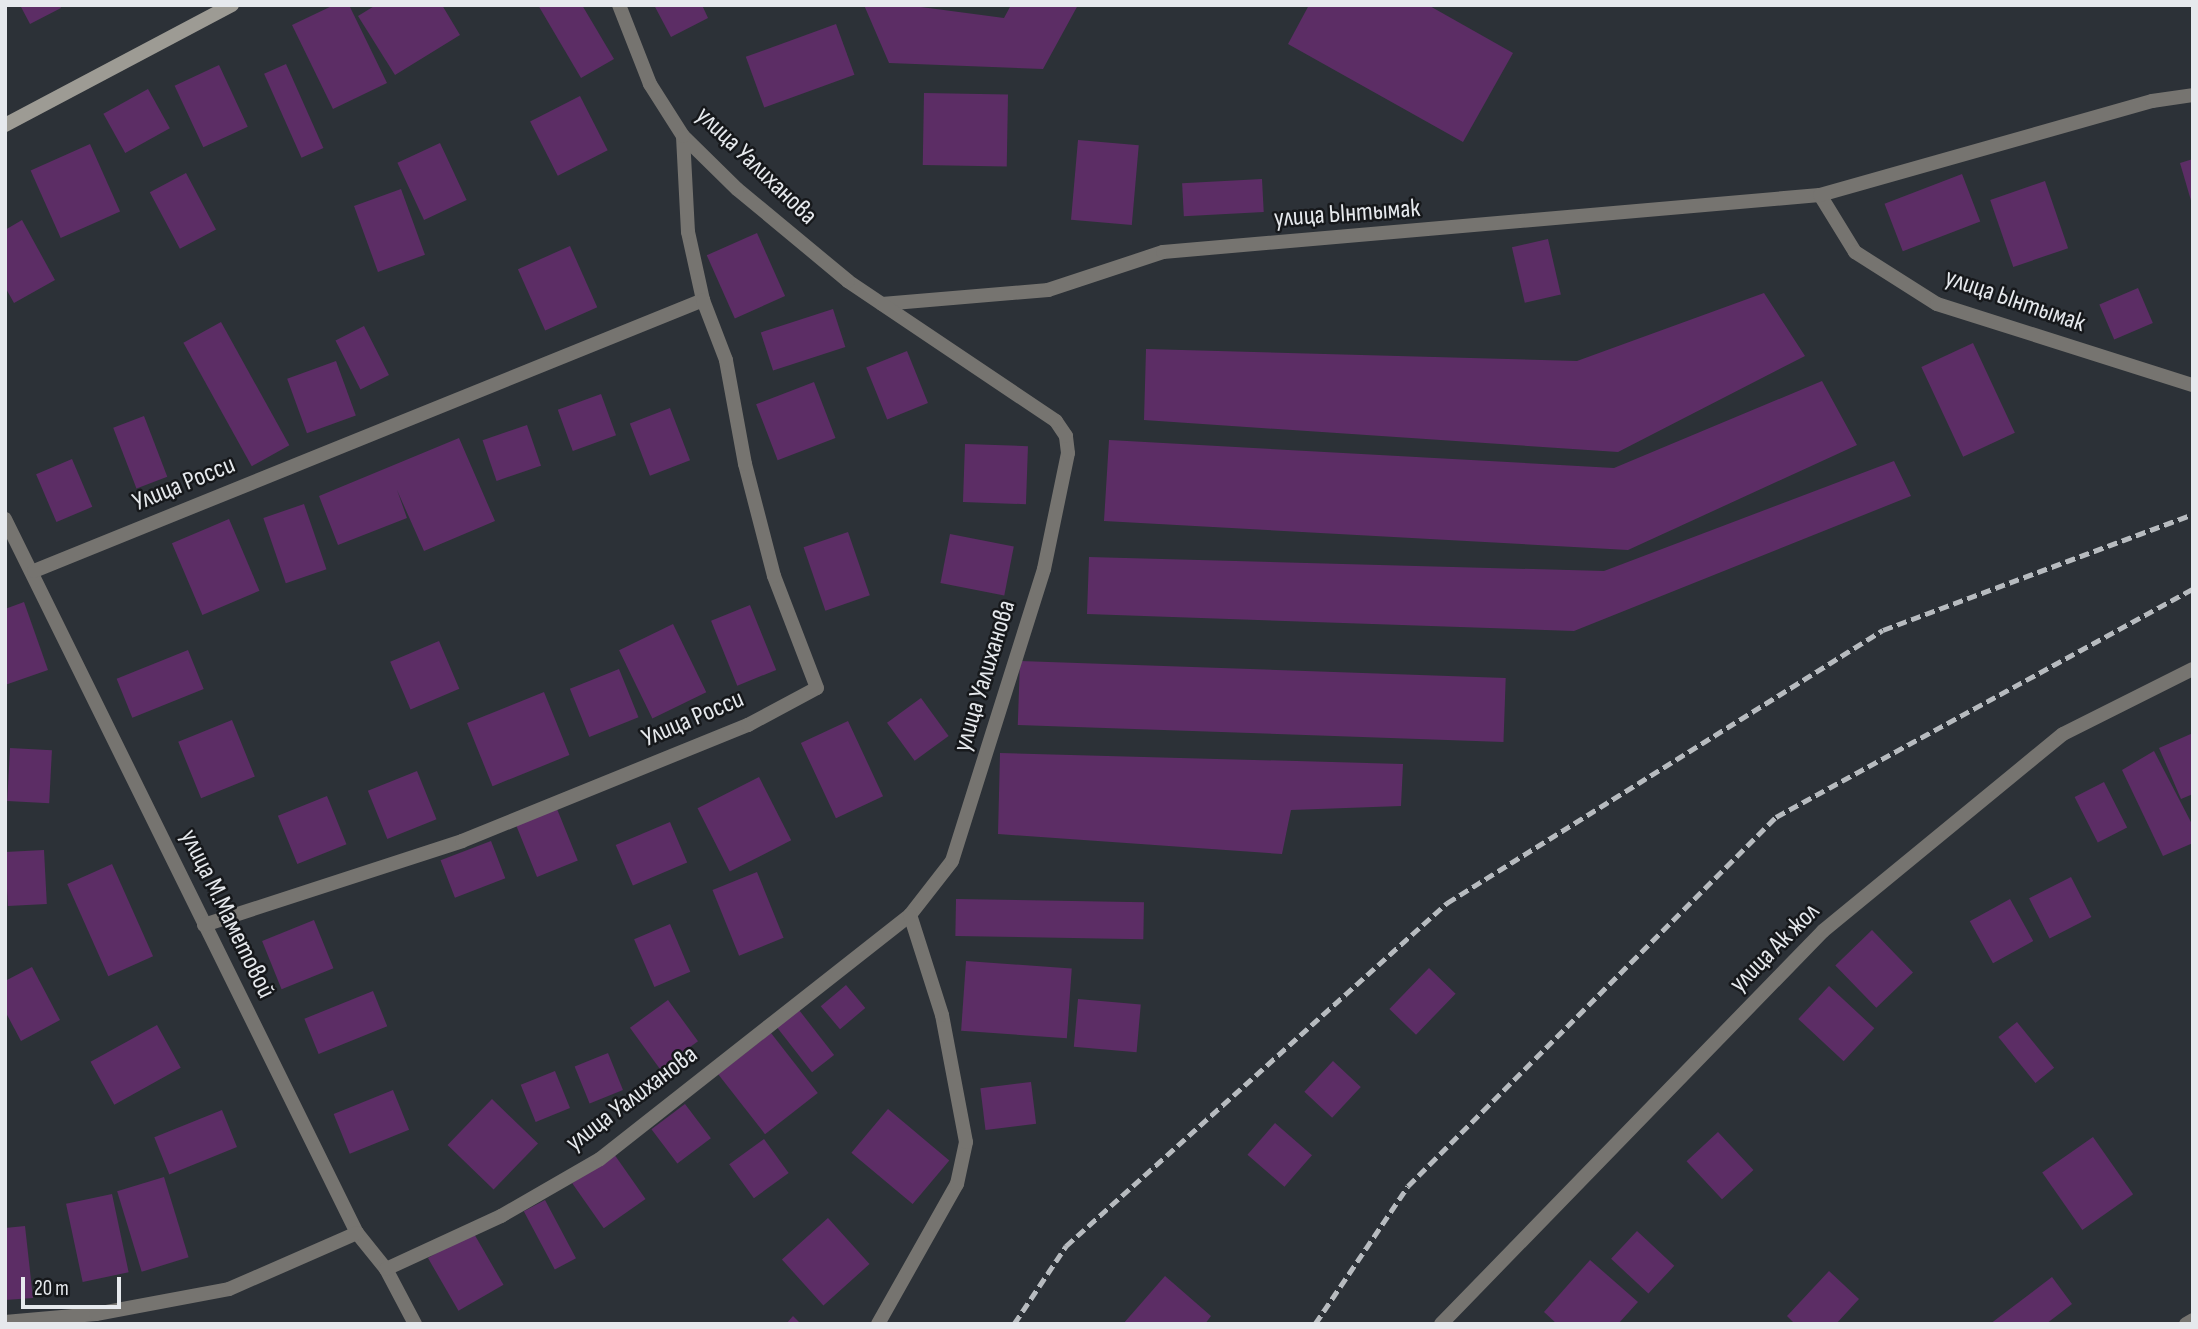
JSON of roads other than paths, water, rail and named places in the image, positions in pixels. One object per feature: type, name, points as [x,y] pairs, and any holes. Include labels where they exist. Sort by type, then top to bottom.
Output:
[{"type":"main road","points":[[5,125],[232,5]]},
{"type":"street","name":"улица Уалиханова","points":[[386,1269],[501,1216],[600,1159],[910,915],[952,861],[1044,569],[1068,453],[1066,436],[1056,421],[883,304],[792,237],[683,136],[650,84],[619,5]]},
{"type":"street","name":"улица Ынтымак","points":[[883,304],[1048,290],[1163,252],[1820,195],[2152,101],[2193,95]]},
{"type":"street","name":"Улица Росси","points":[[204,925],[462,841],[748,724],[817,688],[774,576],[745,464],[726,360],[703,300],[688,232],[683,136]]},
{"type":"street","name":"улица Ынтымак","points":[[1820,195],[1855,252],[1937,304],[2193,385]]},
{"type":"street","name":"Улица Росси","points":[[34,571],[703,300]]},
{"type":"street","name":"улица М.Маметовой","points":[[5,519],[34,571],[204,925],[357,1233],[386,1269],[415,1324]]},
{"type":"street","name":"улица Ак жол","points":[[1441,1324],[1823,931],[2063,734],[2193,669]]},
{"type":"street","points":[[878,1324],[957,1184],[966,1142],[942,1015],[910,915]]},
{"type":"street","points":[[5,1322],[96,1314],[229,1289],[357,1233]]},
{"type":"street","points":[[2186,1324],[2193,1321]]},
{"type":"railway","points":[[1014,1324],[1066,1246],[1447,903],[1883,630],[2193,514]]},
{"type":"railway","points":[[1315,1324],[1408,1186],[1776,817],[2193,589]]}]
